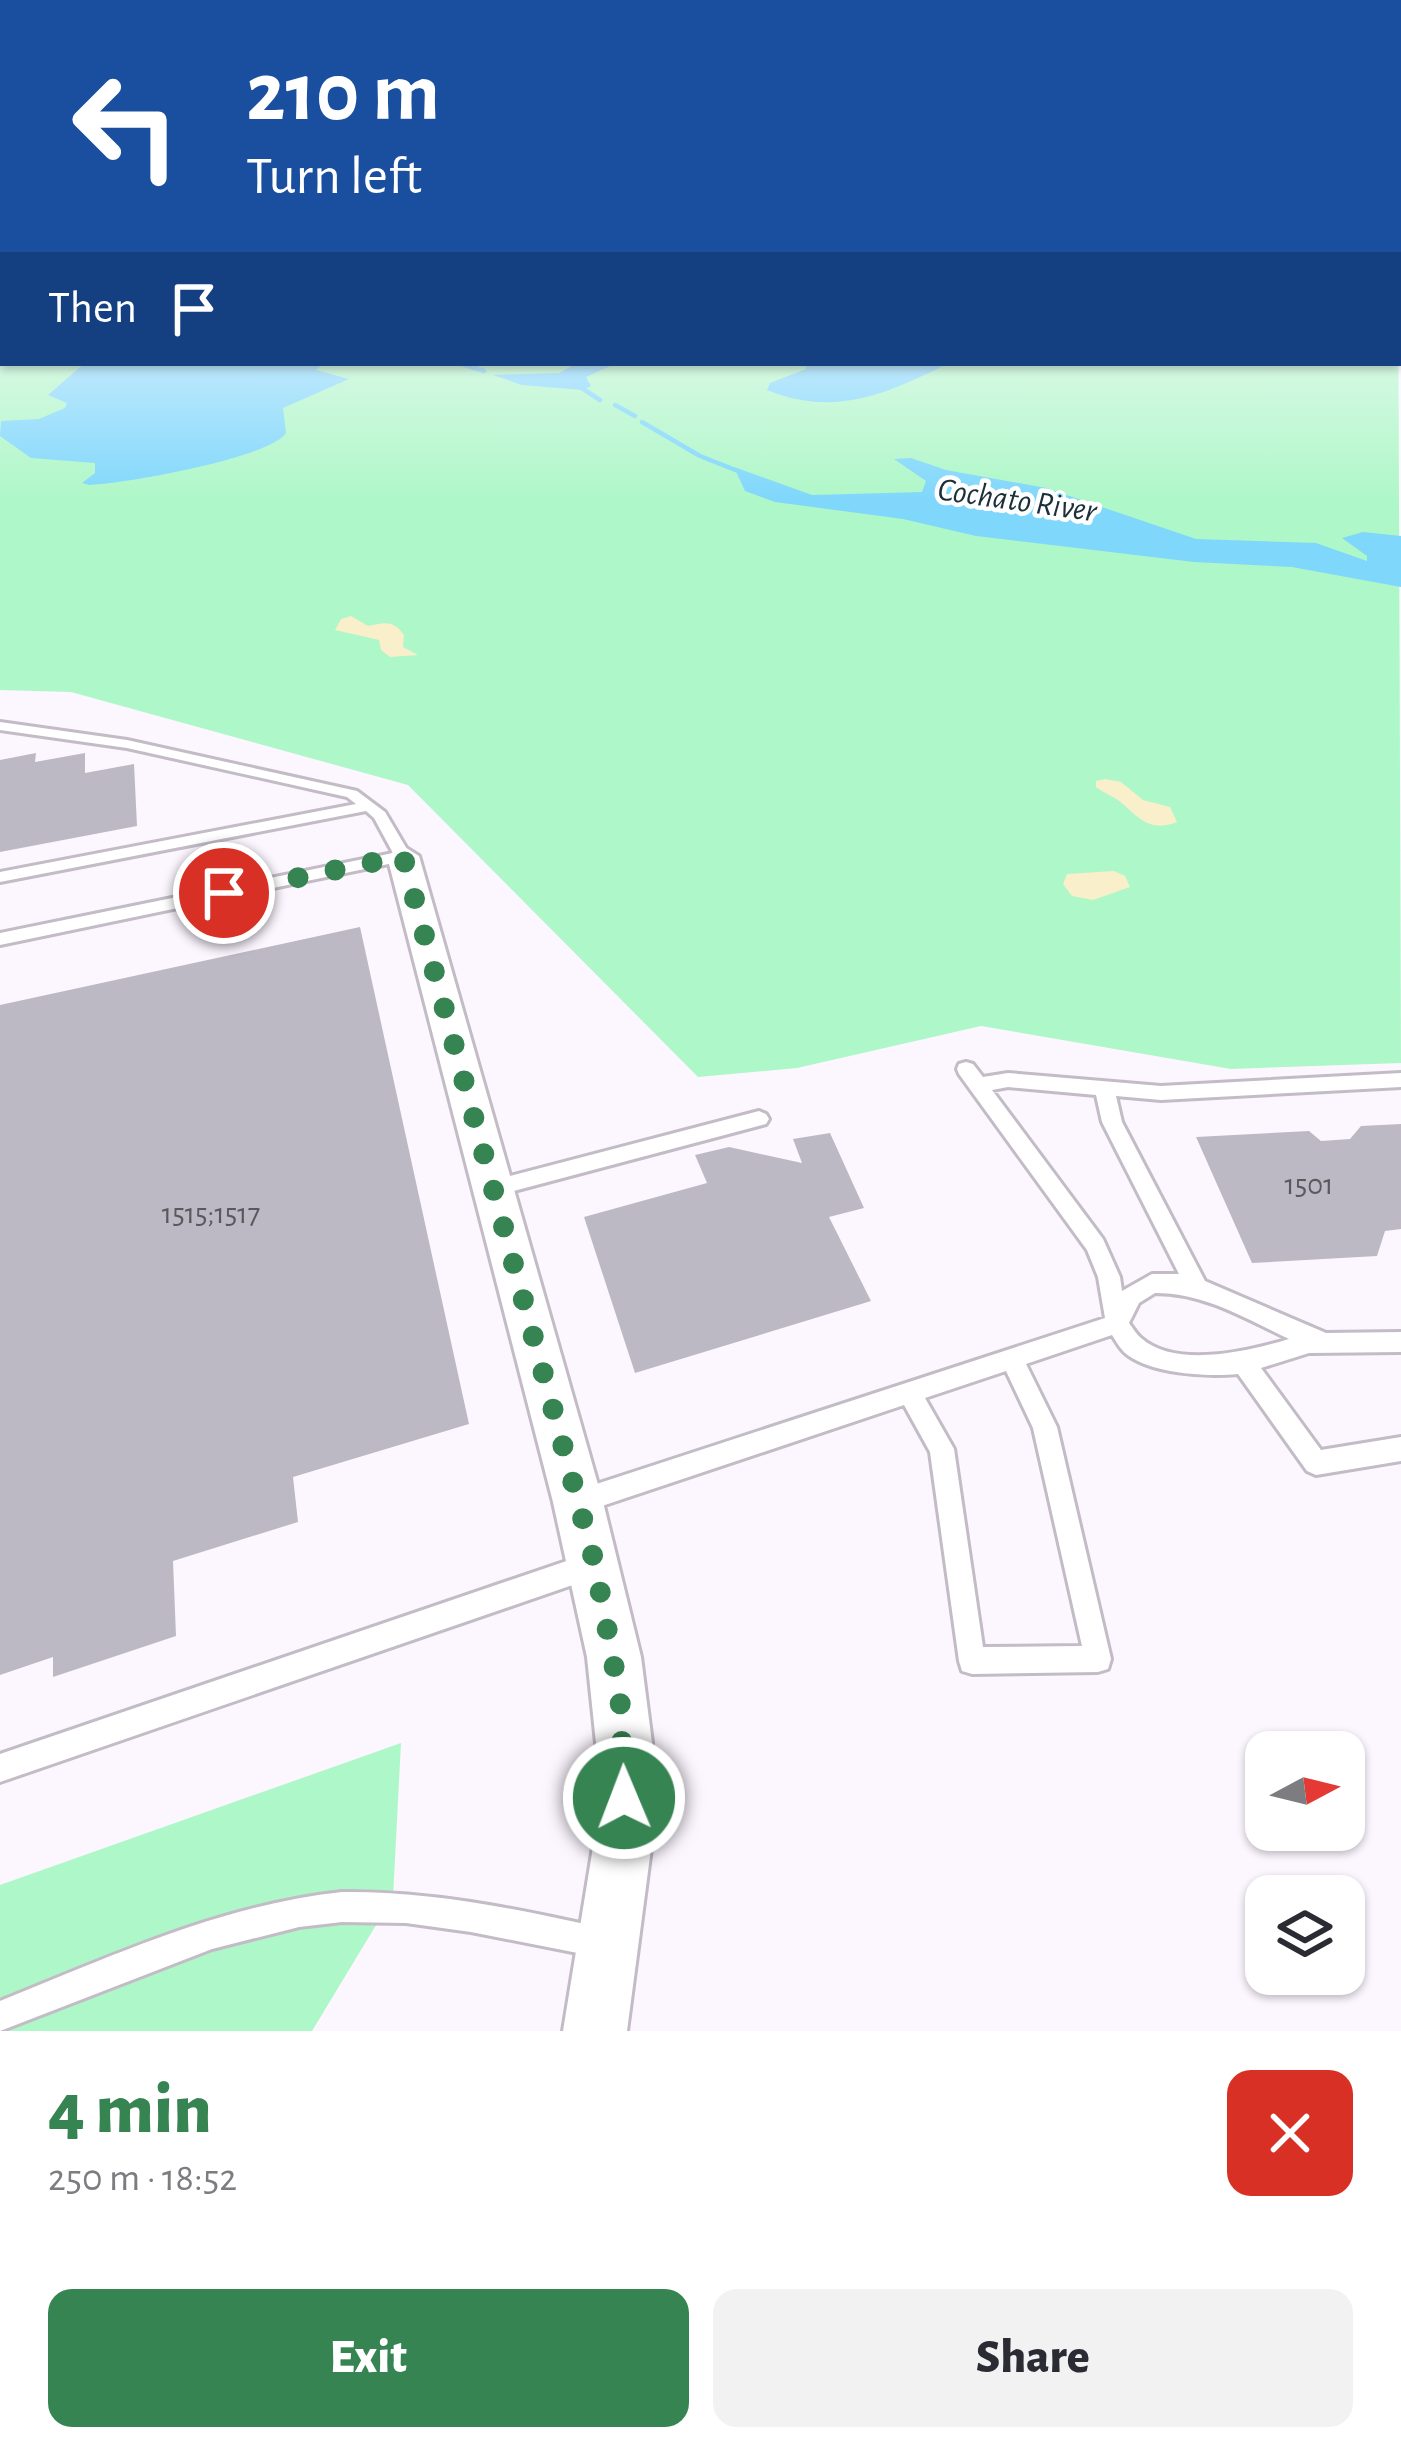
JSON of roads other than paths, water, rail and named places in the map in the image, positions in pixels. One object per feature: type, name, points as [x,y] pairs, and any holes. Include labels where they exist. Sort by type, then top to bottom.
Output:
[{"type":"street","points":[[403,856],[595,1564],[614,1658],[624,1743],[623,1841],[595,2031]]},
{"type":"lane","points":[[0,726],[127,744],[331,788],[370,806],[394,835],[403,856],[0,939]]},
{"type":"lane","points":[[0,877],[370,806]]},
{"type":"lane","points":[[1401,1080],[1182,1093],[1105,1091],[972,1077],[1096,1245],[1109,1277],[1117,1324],[1134,1347],[1169,1361],[1213,1366],[1244,1363],[1294,1346],[1324,1342],[1401,1342]]},
{"type":"lane","points":[[1105,1091],[1112,1121],[1196,1285]]},
{"type":"lane","points":[[495,1188],[759,1119]]},
{"type":"lane","points":[[1117,1324],[1121,1308],[1136,1289],[1164,1282],[1196,1285],[1294,1334],[1324,1342]]},
{"type":"lane","points":[[578,1502],[1117,1324]]},
{"type":"lane","points":[[909,1393],[942,1449],[972,1661],[1098,1659],[1045,1427],[1012,1359]]},
{"type":"lane","points":[[1244,1363],[1316,1463],[1401,1449]]},
{"type":"lane","points":[[0,1768],[595,1564]]},
{"type":"lane","points":[[0,2017],[242,1924],[341,1907],[479,1916],[609,1945]]},
{"type":"water","points":[[82,366],[321,366],[316,370],[349,379],[283,408],[286,433],[253,452],[162,475],[89,485],[82,483],[95,473],[95,463],[31,458],[0,436],[1,421],[39,419],[65,408],[67,403],[48,395]]},
{"type":"water","points":[[572,366],[610,366],[586,377],[591,386],[583,390],[522,385],[493,375],[559,373]]},
{"type":"water","points":[[943,366],[883,392],[839,402],[792,398],[767,390],[770,383],[806,369]]},
{"type":"water","points":[[911,458],[946,470],[1046,488],[1196,539],[1316,543],[1367,561],[1367,556],[1342,538],[1363,532],[1401,536],[1401,587],[1292,567],[1194,562],[976,536],[903,519],[775,502],[745,491],[734,467],[812,495],[922,492],[926,481],[894,459]]},
{"type":"waterway","name":"Cochato River","points":[[468,366],[484,371]]},
{"type":"waterway","name":"Cochato River","points":[[574,383],[600,400]]},
{"type":"waterway","name":"Cochato River","points":[[615,405],[635,416]]},
{"type":"waterway","name":"Cochato River","points":[[642,422],[700,456],[743,473]]}]
